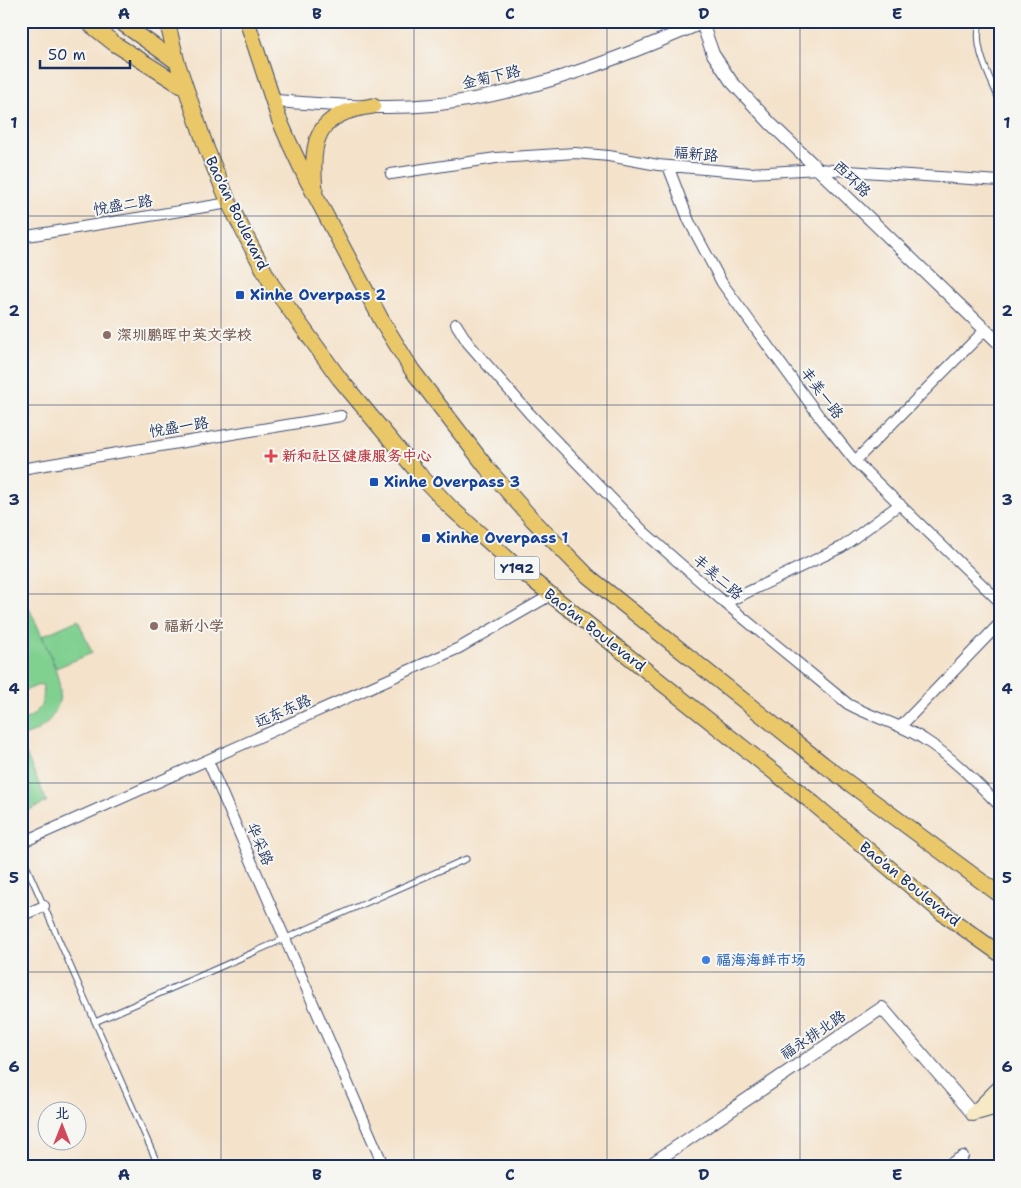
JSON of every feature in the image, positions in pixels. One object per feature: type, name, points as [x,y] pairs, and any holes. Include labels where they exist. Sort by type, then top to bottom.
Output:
[{"type":"main road","points":[[86,21],[115,44],[185,88]]},
{"type":"main road","points":[[119,21],[177,62]]},
{"type":"main road","name":"Bao'an Boulevard","points":[[167,21],[185,88],[207,150],[229,203],[272,284],[339,378],[388,439],[450,507],[551,596],[813,803],[941,912],[995,951]]},
{"type":"main road","points":[[247,21],[273,101]]},
{"type":"main road","name":"Y192","points":[[273,101],[289,142],[315,196],[382,321],[412,370],[487,468],[546,534],[588,576],[646,624],[823,764],[1000,895]]},
{"type":"main road","points":[[315,196],[312,163],[314,148],[324,126],[341,113],[373,106]]},
{"type":"main road","points":[[995,951],[1000,962]]},
{"type":"main road","points":[[973,1114],[1000,1088]]},
{"type":"main road","points":[[973,1114],[1000,1106]]},
{"type":"street","name":"金菊下路","points":[[273,101],[373,106],[430,105],[497,94],[588,67],[703,22]]},
{"type":"street","name":"西环路","points":[[703,22],[713,54],[731,81],[771,124],[1000,344]]},
{"type":"street","name":"福新路","points":[[391,174],[496,158],[554,153],[609,156],[668,166],[750,173],[818,169],[1000,181]]},
{"type":"street","name":"丰美一路","points":[[668,166],[689,221],[722,283],[855,461],[1000,602]]},
{"type":"street","name":"悦盛二路","points":[[21,237],[229,203]]},
{"type":"street","name":"丰美二路","points":[[456,324],[468,343],[536,421],[644,532],[725,603],[848,704],[868,715],[900,727],[926,740],[1000,806]]},
{"type":"street","points":[[855,461],[985,330]]},
{"type":"street","name":"悦盛一路","points":[[21,468],[341,416]]},
{"type":"street","points":[[725,603],[842,546],[900,504]]},
{"type":"street","name":"远东东路","points":[[21,843],[459,648],[551,596]]},
{"type":"street","points":[[900,727],[1000,623]]},
{"type":"street","name":"华采路","points":[[208,761],[384,1167]]},
{"type":"street","points":[[21,916],[44,906]]},
{"type":"street","name":"福永排北路","points":[[646,1167],[882,1008],[973,1114]]},
{"type":"street","points":[[944,1167],[963,1156]]},
{"type":"lane","points":[[981,21],[977,30],[978,42],[1000,102]]},
{"type":"lane","points":[[21,854],[159,1167]]},
{"type":"lane","points":[[95,1022],[466,860]]},
{"type":"green space","points":[[21,593],[50,655],[58,681],[60,698],[54,713],[43,726],[37,731],[21,736],[21,721],[33,715],[40,707],[43,691],[42,684],[21,692]]},
{"type":"green space","points":[[78,620],[92,653],[56,668],[42,636]]},
{"type":"green space","points":[[26,754],[47,802],[22,813],[21,756]]},
{"type":"place","name":"Xinhe Overpass 2","points":[[240,295]]},
{"type":"place","name":"深圳鹏晖中英文学校","points":[[107,335]]},
{"type":"place","name":"新和社区健康服务中心","points":[[271,456]]},
{"type":"place","name":"Xinhe Overpass 3","points":[[374,482]]},
{"type":"place","name":"Xinhe Overpass 1","points":[[426,538]]},
{"type":"place","name":"福新小学","points":[[154,626]]},
{"type":"place","name":"福海海鲜市场","points":[[706,960]]}]
